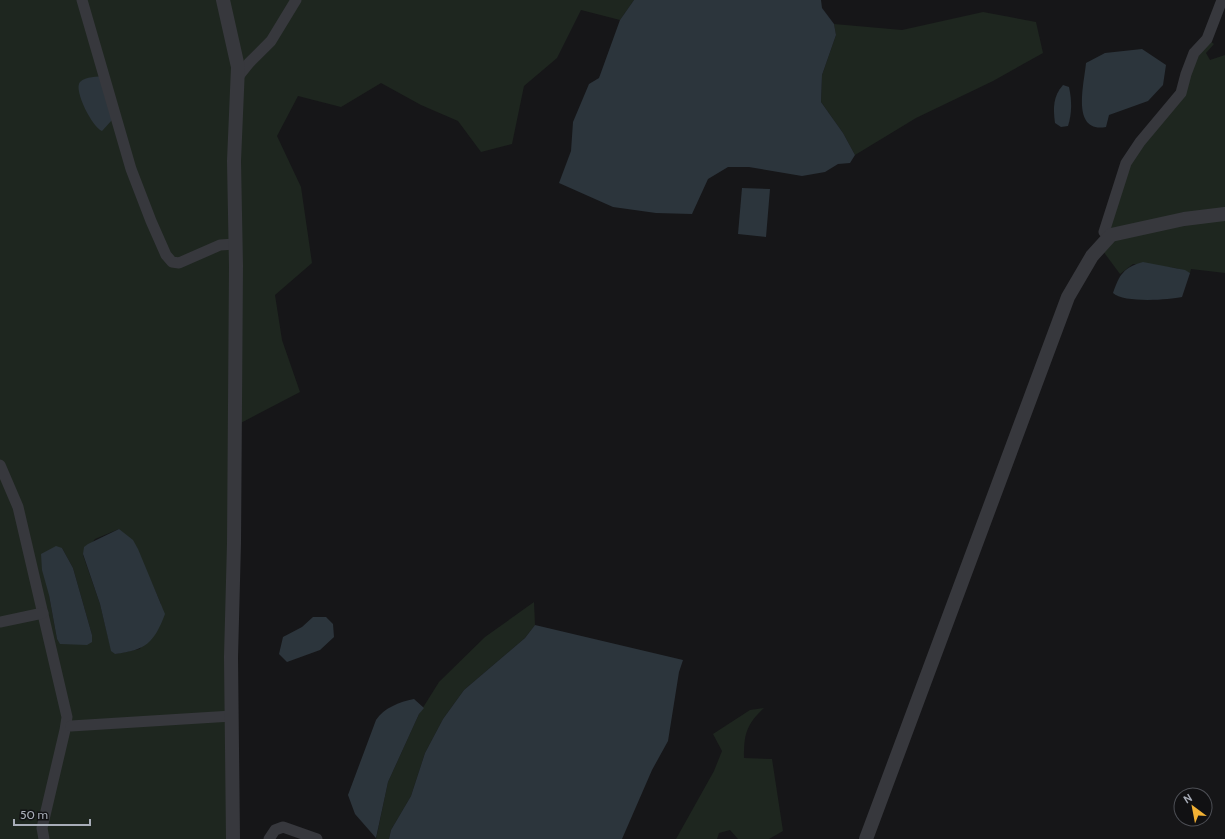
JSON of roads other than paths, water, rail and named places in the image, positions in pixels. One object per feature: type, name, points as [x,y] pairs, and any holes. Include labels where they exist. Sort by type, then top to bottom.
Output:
[{"type":"street","points":[[82,0],[127,158],[150,221],[166,255],[172,262],[179,263],[220,245],[235,244]]},
{"type":"street","points":[[223,0],[238,67],[234,161],[233,839]]},
{"type":"street","points":[[237,78],[249,63],[271,41],[296,0]]},
{"type":"street","points":[[1104,232],[1126,163],[1140,142],[1181,94],[1186,74],[1194,53],[1207,39],[1222,0]]},
{"type":"street","points":[[866,839],[1068,297],[1092,256],[1111,235],[1184,219],[1225,214]]},
{"type":"street","points":[[0,465],[18,507],[67,717],[42,828],[44,839]]},
{"type":"street","points":[[0,622],[43,613]]},
{"type":"street","points":[[71,726],[232,716]]},
{"type":"street","points":[[269,839],[275,830],[283,827],[317,839]]}]
